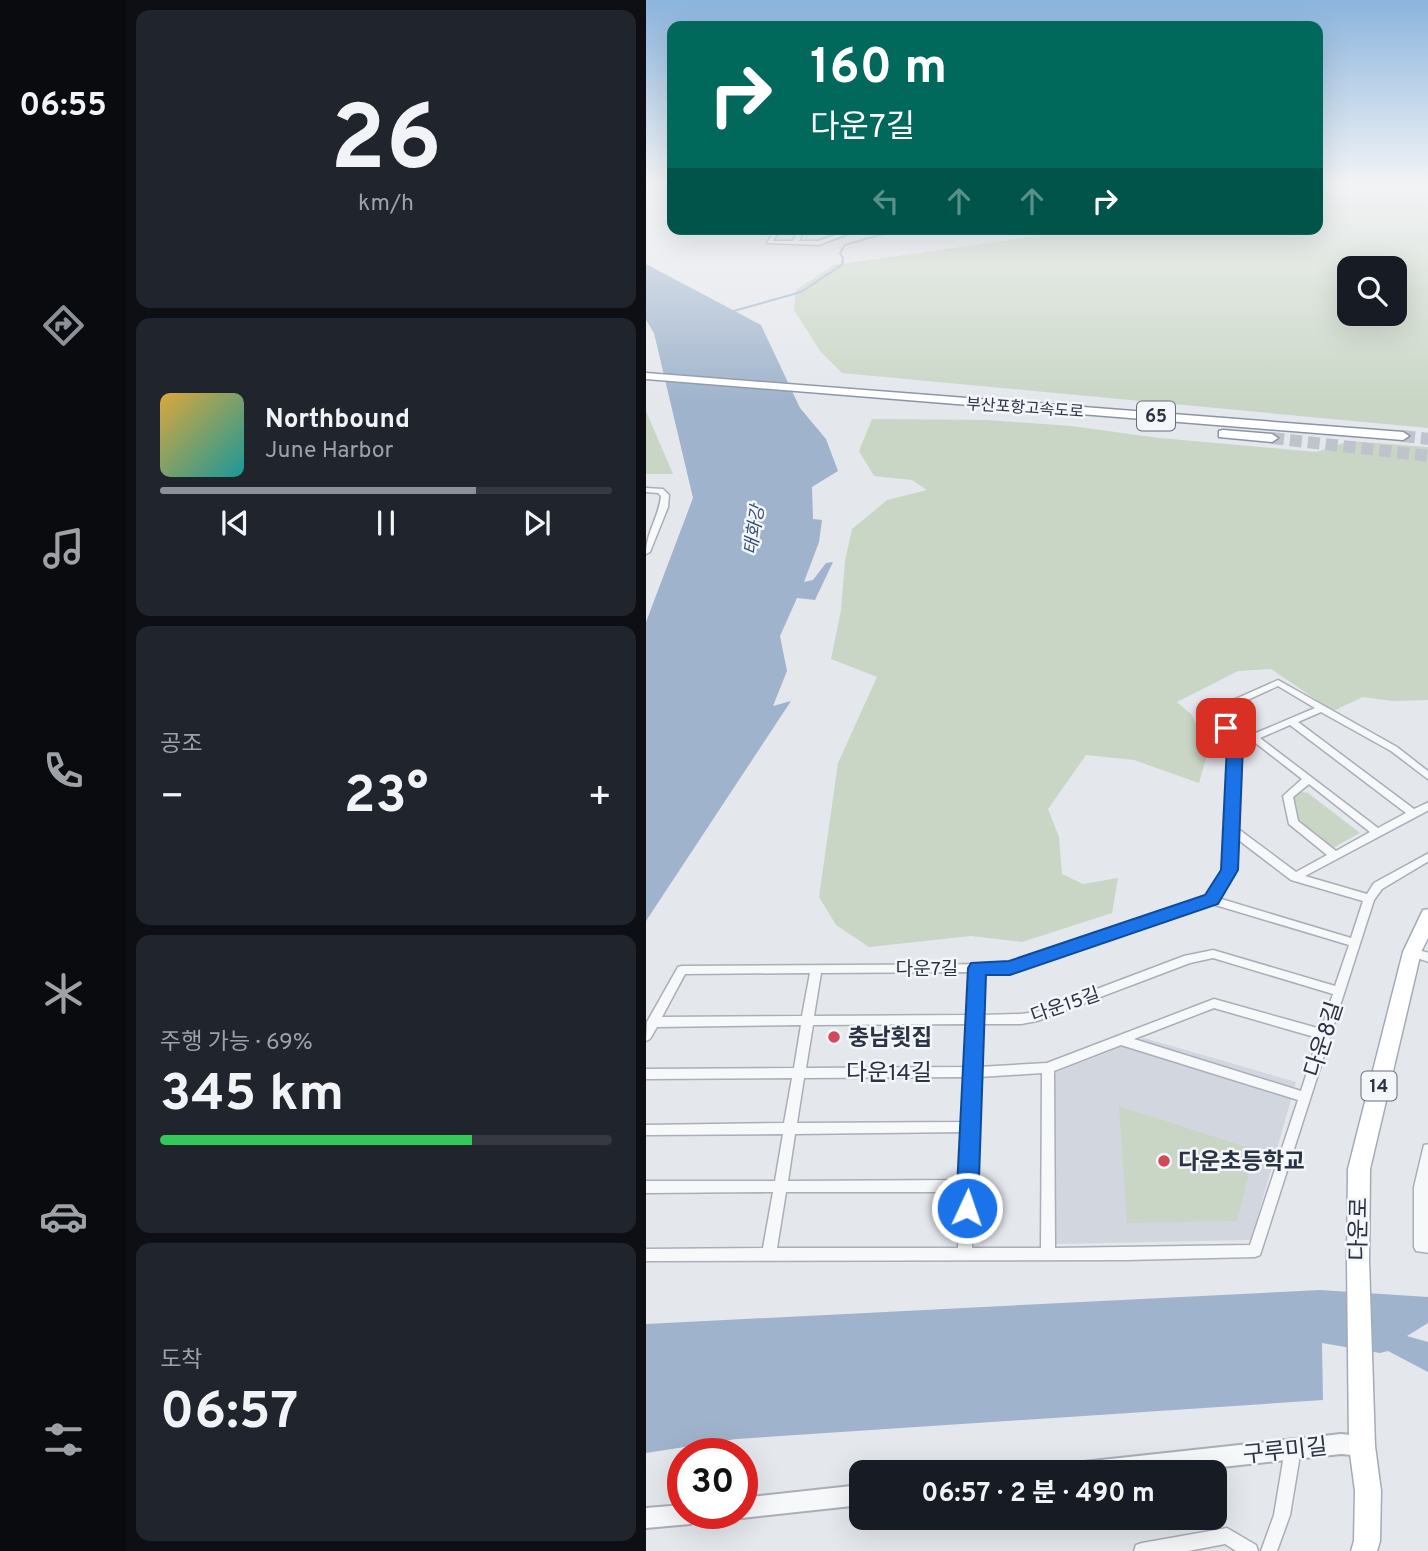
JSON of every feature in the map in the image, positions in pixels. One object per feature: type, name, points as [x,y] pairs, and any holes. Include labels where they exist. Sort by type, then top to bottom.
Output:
[{"type":"highway","name":"부산포항고속도로","points":[[646,378],[1403,436]]},
{"type":"highway","name":"부산포항고속도로","points":[[909,400],[1272,438]]},
{"type":"main road","name":"다운로","points":[[1364,1551],[1367,1541],[1368,1490],[1362,1446],[1359,1169],[1420,955],[1428,915]]},
{"type":"street","points":[[646,490],[660,491],[665,495],[664,507],[646,552]]},
{"type":"street","points":[[1355,943],[1212,900],[1230,870],[1235,745],[1216,710],[1278,683],[1394,749],[1428,777]]},
{"type":"street","points":[[1235,745],[1322,708]]},
{"type":"street","points":[[1291,721],[1413,813]]},
{"type":"street","points":[[1255,738],[1377,832]]},
{"type":"street","points":[[1309,779],[1288,796],[1293,822],[1334,855]]},
{"type":"street","points":[[1295,877],[1428,805]]},
{"type":"street","points":[[1232,830],[1295,877],[1369,900]]},
{"type":"street","name":"다운8길","points":[[1048,1254],[1255,1251],[1369,900],[1378,886],[1428,856]]},
{"type":"street","name":"다운7길","points":[[646,1036],[682,970],[1010,968],[1212,900]]},
{"type":"street","name":"다운15길","points":[[653,1023],[808,1019],[975,1022],[1037,1016],[1188,959],[1214,954],[1339,991]]},
{"type":"street","points":[[965,1254],[977,968]]},
{"type":"street","points":[[769,1255],[816,969]]},
{"type":"street","name":"다운14길","points":[[646,1074],[1047,1069],[1214,1003],[1324,1035]]},
{"type":"street","points":[[1121,1040],[1304,1097]]},
{"type":"street","points":[[646,1255],[1048,1254],[1047,1069]]},
{"type":"street","points":[[646,1130],[970,1127]]},
{"type":"street","points":[[1428,1149],[1421,1187],[1421,1247],[1428,1247]]},
{"type":"street","points":[[646,1187],[968,1186]]},
{"type":"street","name":"구루미길","points":[[1198,1460],[1341,1444],[1362,1446]]},
{"type":"street","points":[[1269,1551],[1282,1515],[1293,1450]]},
{"type":"street","points":[[758,1506],[849,1496]]},
{"type":"street","points":[[646,1518],[667,1516]]},
{"type":"street","points":[[1142,1551],[1227,1536],[1250,1551]]},
{"type":"shaded area","name":"다운초등학교","points":[[1144,1038],[1296,1082],[1251,1240],[1055,1244],[1055,1073]]},
{"type":"green space","points":[[901,255],[1428,255],[1428,428],[842,373],[821,352],[794,310],[796,290],[834,265]]},
{"type":"green space","points":[[646,411],[673,474],[646,474]]},
{"type":"green space","points":[[872,419],[988,420],[1071,426],[1159,438],[1317,452],[1349,441],[1428,447],[1428,700],[1392,701],[1363,697],[1333,711],[1271,669],[1238,671],[1177,702],[1191,714],[1209,748],[1199,783],[1134,760],[1086,755],[1048,809],[1059,837],[1062,874],[1083,884],[1118,878],[1112,913],[1022,942],[971,936],[869,947],[836,925],[819,897],[838,763],[877,677],[831,659],[852,529],[887,500],[927,490],[912,480],[874,476],[859,451]]},
{"type":"green space","points":[[1297,791],[1308,793],[1360,833],[1331,849],[1296,822],[1291,797]]},
{"type":"green space","points":[[1119,1106],[1255,1150],[1237,1221],[1127,1223]]},
{"type":"water","name":"태화강","points":[[646,264],[761,325],[800,408],[826,439],[838,471],[812,487],[813,519],[822,520],[819,542],[804,582],[813,580],[826,563],[833,562],[815,600],[797,598],[780,636],[787,671],[773,706],[791,701],[646,921],[646,622],[693,498],[654,333],[646,320]]},
{"type":"water","points":[[1320,1290],[1428,1297],[1428,1323],[1407,1336],[1428,1342],[1428,1372],[1388,1351],[1380,1353],[1322,1343],[1323,1400],[751,1438],[667,1438],[667,1450],[646,1453],[646,1324]]},
{"type":"waterway","points":[[730,312],[801,292],[842,265],[841,255]]},
{"type":"tunnel","points":[[1403,436],[1429,439]]},
{"type":"tunnel","points":[[1272,438],[1429,456]]},
{"type":"place","name":"충남횟집","points":[[834,1037]]},
{"type":"place","name":"다운초등학교","points":[[1164,1161]]},
{"type":"route","points":[[967,1208],[977,968],[1010,968],[1212,900],[1230,870],[1235,745],[1226,728]]}]
